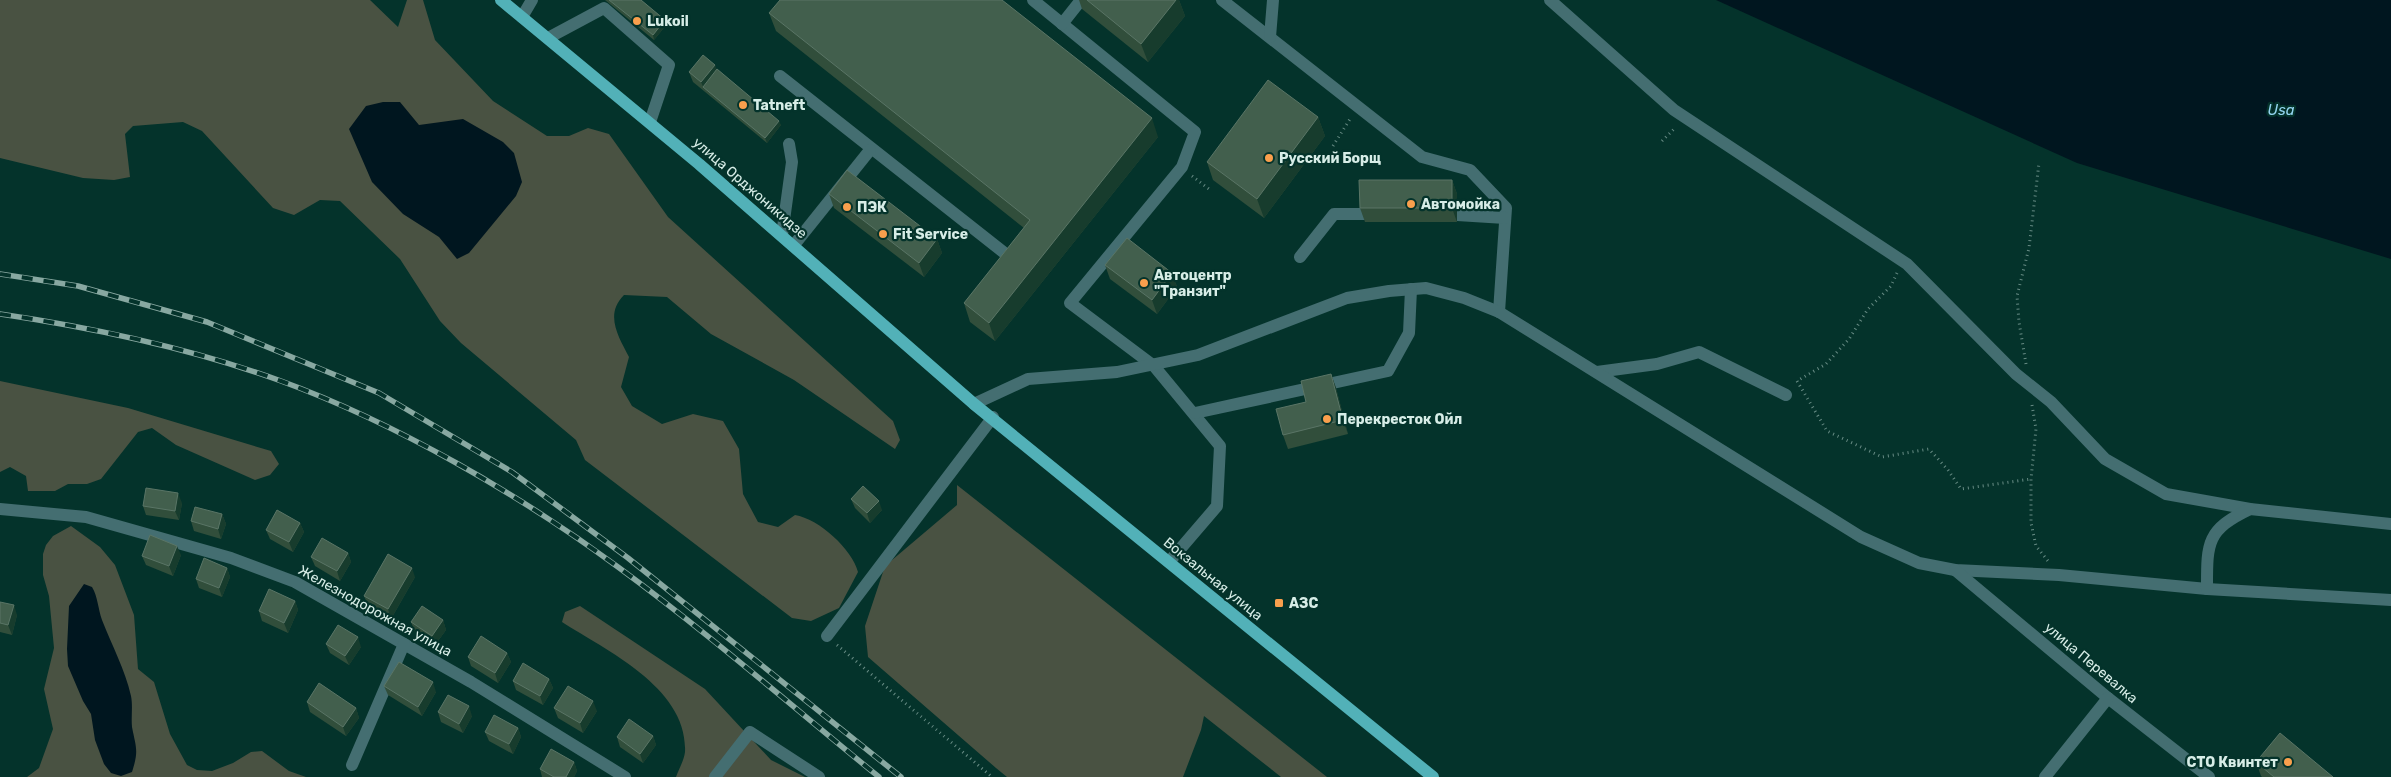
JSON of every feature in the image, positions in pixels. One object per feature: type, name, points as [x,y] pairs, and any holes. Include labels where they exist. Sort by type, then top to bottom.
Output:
[{"type":"main road","name":"улица Орджоникидзе","points":[[502,0],[650,122],[794,245],[974,404]]},
{"type":"main road","name":"Вокзальная улица","points":[[974,404],[1433,777]]},
{"type":"street","points":[[522,17],[532,0]]},
{"type":"street","points":[[1033,0],[1195,132],[1182,167],[1070,303],[1154,366],[1195,413],[1220,446],[1217,506],[1169,562]]},
{"type":"street","points":[[1062,24],[1081,0]]},
{"type":"street","points":[[1222,0],[1422,157],[1470,170],[1506,208],[1499,312]]},
{"type":"street","points":[[1270,37],[1273,0]]},
{"type":"street","points":[[1550,0],[1674,110],[1902,260],[2027,384],[2051,402],[2105,459],[2166,494],[2250,509],[2391,524]]},
{"type":"street","points":[[548,38],[604,8],[669,65],[650,122]]},
{"type":"street","points":[[780,76],[870,150],[1007,255]]},
{"type":"street","points":[[782,235],[792,162],[789,144]]},
{"type":"street","points":[[794,245],[870,150]]},
{"type":"street","points":[[1300,257],[1334,214],[1364,214]]},
{"type":"street","points":[[1457,215],[1505,218]]},
{"type":"street","points":[[974,404],[1028,379],[1069,377],[1154,366],[1198,355],[1346,298],[1389,291],[1426,288],[1464,298],[1499,312],[1861,537],[1919,563],[1955,570],[2059,575],[2207,589],[2391,600]]},
{"type":"street","points":[[1195,413],[1388,370],[1409,333],[1410,289]]},
{"type":"street","points":[[1597,372],[1657,364],[1699,352],[1786,395]]},
{"type":"street","points":[[827,636],[993,418]]},
{"type":"street","name":"Железнодорожная улица","points":[[0,509],[86,517],[231,558],[295,582],[404,644],[625,777]]},
{"type":"street","points":[[2207,589],[2207,559],[2213,536],[2226,520],[2250,509]]},
{"type":"street","name":"улица Перевалка","points":[[1955,570],[2108,698],[2209,777]]},
{"type":"street","points":[[352,765],[404,644]]},
{"type":"street","points":[[2045,777],[2108,698]]},
{"type":"street","points":[[715,777],[750,732],[819,777]]},
{"type":"path","points":[[1333,146],[1350,119],[1355,104]]},
{"type":"path","points":[[2039,163],[2036,199],[2030,225],[2029,248],[2017,296],[2019,322],[2026,356],[2027,384],[2036,429],[2031,479],[2031,523],[2036,546],[2059,575]]},
{"type":"path","points":[[1182,167],[1209,189]]},
{"type":"path","points":[[1902,260],[1891,286],[1868,309],[1849,340],[1826,364],[1797,381],[1827,431],[1882,457],[1929,449],[1948,470],[1961,489],[2031,479]]},
{"type":"path","points":[[827,636],[992,777]]},
{"type":"green space","points":[[0,0],[370,0],[398,27],[407,0],[423,0],[435,40],[493,101],[547,136],[569,136],[588,128],[609,134],[668,217],[893,421],[900,440],[895,449],[794,380],[711,334],[667,297],[624,295],[615,310],[615,326],[629,357],[621,387],[632,406],[662,424],[693,414],[723,421],[739,449],[743,494],[758,522],[778,527],[795,515],[814,522],[842,545],[855,563],[858,572],[839,608],[811,621],[792,618],[585,460],[576,440],[461,343],[440,321],[400,259],[340,201],[320,200],[294,215],[273,208],[202,131],[183,122],[133,126],[125,134],[130,177],[114,180],[83,178],[0,158]]},
{"type":"green space","points":[[0,381],[128,408],[271,451],[279,464],[270,475],[255,480],[176,445],[152,428],[138,432],[101,479],[87,484],[68,484],[55,491],[28,491],[26,476],[10,467],[0,472]]},
{"type":"green space","points":[[957,485],[1327,777],[1281,777],[1204,716],[1201,730],[1183,777],[1007,777],[868,657],[865,626],[885,566],[957,505]]},
{"type":"green space","points":[[71,526],[100,547],[115,565],[134,615],[138,669],[154,682],[170,734],[187,765],[197,770],[212,771],[233,763],[251,752],[262,751],[289,771],[306,777],[27,777],[39,768],[53,729],[44,689],[54,648],[49,596],[43,575],[43,554],[46,545],[53,536]]},
{"type":"green space","points":[[580,606],[705,689],[771,760],[805,777],[676,777],[685,752],[682,729],[673,709],[659,690],[642,674],[562,622],[565,612]]},
{"type":"water","name":"Usa","points":[[1716,0],[2391,0],[2391,259],[2077,163]]},
{"type":"water","points":[[383,102],[400,102],[419,125],[463,119],[503,142],[514,153],[522,182],[516,196],[469,253],[457,259],[439,237],[403,214],[372,182],[349,129],[366,106]]},
{"type":"water","points":[[84,584],[92,587],[94,591],[102,620],[122,667],[131,696],[136,759],[132,772],[121,776],[111,773],[104,764],[95,740],[91,714],[83,701],[68,666],[69,606]]},
{"type":"building","points":[[609,0],[641,0],[665,20],[653,35]]},
{"type":"building","points":[[780,0],[1002,0],[1152,118],[989,323],[964,303],[1030,220],[769,13]]},
{"type":"building","points":[[1087,0],[1176,0],[1141,44]]},
{"type":"building","points":[[703,55],[715,65],[701,82],[689,72]]},
{"type":"building","points":[[717,69],[779,121],[765,138],[703,87]]},
{"type":"building","name":"Русский Борщ","points":[[1268,80],[1318,117],[1257,199],[1207,162]]},
{"type":"building","points":[[847,170],[937,239],[919,263],[829,194]]},
{"type":"building","points":[[1359,180],[1452,180],[1452,208],[1360,208]]},
{"type":"building","points":[[1127,238],[1172,273],[1152,300],[1105,265]]},
{"type":"building","points":[[1331,374],[1343,420],[1283,435],[1276,409],[1306,402],[1301,381]]},
{"type":"building","points":[[863,486],[879,501],[867,513],[851,499]]},
{"type":"building","points":[[146,488],[178,493],[175,511],[143,506]]},
{"type":"building","points":[[195,507],[222,514],[218,529],[191,521]]},
{"type":"building","points":[[277,510],[300,523],[289,542],[266,530]]},
{"type":"building","points":[[150,535],[177,546],[169,566],[142,556]]},
{"type":"building","points":[[322,538],[348,553],[337,571],[311,557]]},
{"type":"building","points":[[388,554],[412,568],[388,609],[364,596]]},
{"type":"building","points":[[204,558],[227,568],[219,588],[196,579]]},
{"type":"building","points":[[269,589],[295,601],[284,623],[259,611]]},
{"type":"building","points":[[0,602],[14,605],[8,625],[0,623]]},
{"type":"building","points":[[422,606],[443,620],[432,636],[411,622]]},
{"type":"building","points":[[338,625],[358,637],[345,656],[326,644]]},
{"type":"building","points":[[481,636],[507,653],[495,673],[468,657]]},
{"type":"building","points":[[399,662],[433,682],[418,707],[384,686]]},
{"type":"building","points":[[523,663],[549,679],[540,696],[513,681]]},
{"type":"building","points":[[319,683],[356,708],[343,727],[307,702]]},
{"type":"building","points":[[568,686],[593,701],[580,723],[554,708]]},
{"type":"building","points":[[448,695],[469,706],[459,724],[438,712]]},
{"type":"building","points":[[494,715],[518,728],[509,744],[485,732]]},
{"type":"building","points":[[629,719],[653,736],[640,754],[617,737]]},
{"type":"building","points":[[2280,733],[2333,777],[2274,777],[2256,762]]},
{"type":"building","points":[[551,749],[574,762],[566,777],[554,777],[540,769]]},
{"type":"railway","points":[[0,274],[78,286],[207,322],[379,393],[512,472],[628,558],[901,777]]},
{"type":"railway","points":[[0,314],[142,340],[247,369],[324,398],[412,439],[540,513],[618,567],[717,644],[879,777]]},
{"type":"place","name":"Lukoil","points":[[637,21]]},
{"type":"place","name":"Tatneft","points":[[743,105]]},
{"type":"place","name":"Русский Борщ","points":[[1269,158]]},
{"type":"place","name":"Автомойка","points":[[1411,204]]},
{"type":"place","name":"ПЭК","points":[[847,207]]},
{"type":"place","name":"Fit Service","points":[[883,234]]},
{"type":"place","name":"Автоцентр \"Транзит\"","points":[[1144,283]]},
{"type":"place","name":"Перекресток Ойл","points":[[1327,419]]},
{"type":"place","name":"АЗС","points":[[1279,603]]},
{"type":"place","name":"СТО Квинтет","points":[[2288,762]]}]
